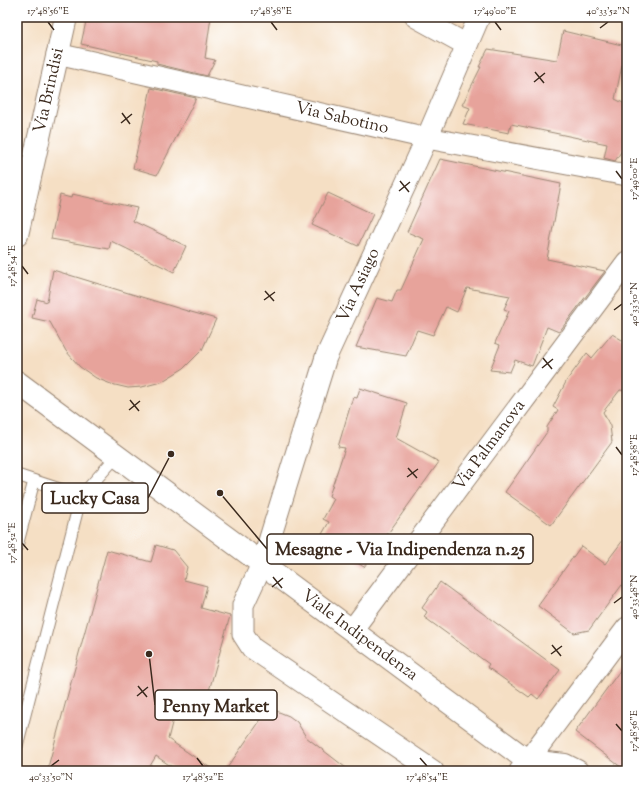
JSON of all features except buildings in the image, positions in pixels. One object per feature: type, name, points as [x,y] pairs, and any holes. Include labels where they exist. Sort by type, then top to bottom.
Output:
[{"type":"main road","name":"Via Brindisi","points":[[17,235],[66,17]]},
{"type":"main road","name":"Viale Indipendenza","points":[[17,382],[352,630],[528,768],[564,766],[577,771]]},
{"type":"street","points":[[416,17],[467,45]]},
{"type":"street","name":"Via Asiago","points":[[433,771],[252,648],[243,634],[243,605],[262,564],[326,357],[427,138],[479,17]]},
{"type":"street","name":"Via Sabotino","points":[[57,54],[427,138],[627,175]]},
{"type":"street","name":"Via Palmanova","points":[[352,630],[627,262]]},
{"type":"street","points":[[528,768],[627,628]]},
{"type":"lane","points":[[17,746],[81,496],[117,456]]},
{"type":"lane","points":[[17,475],[81,496]]},
{"type":"lane","points":[[17,546],[34,480]]},
{"type":"place","name":"Lucky Casa","points":[[171,454]]},
{"type":"place","name":"Mesagne - Via Indipendenza n.25","points":[[220,493]]},
{"type":"place","name":"Penny Market","points":[[149,654]]}]
